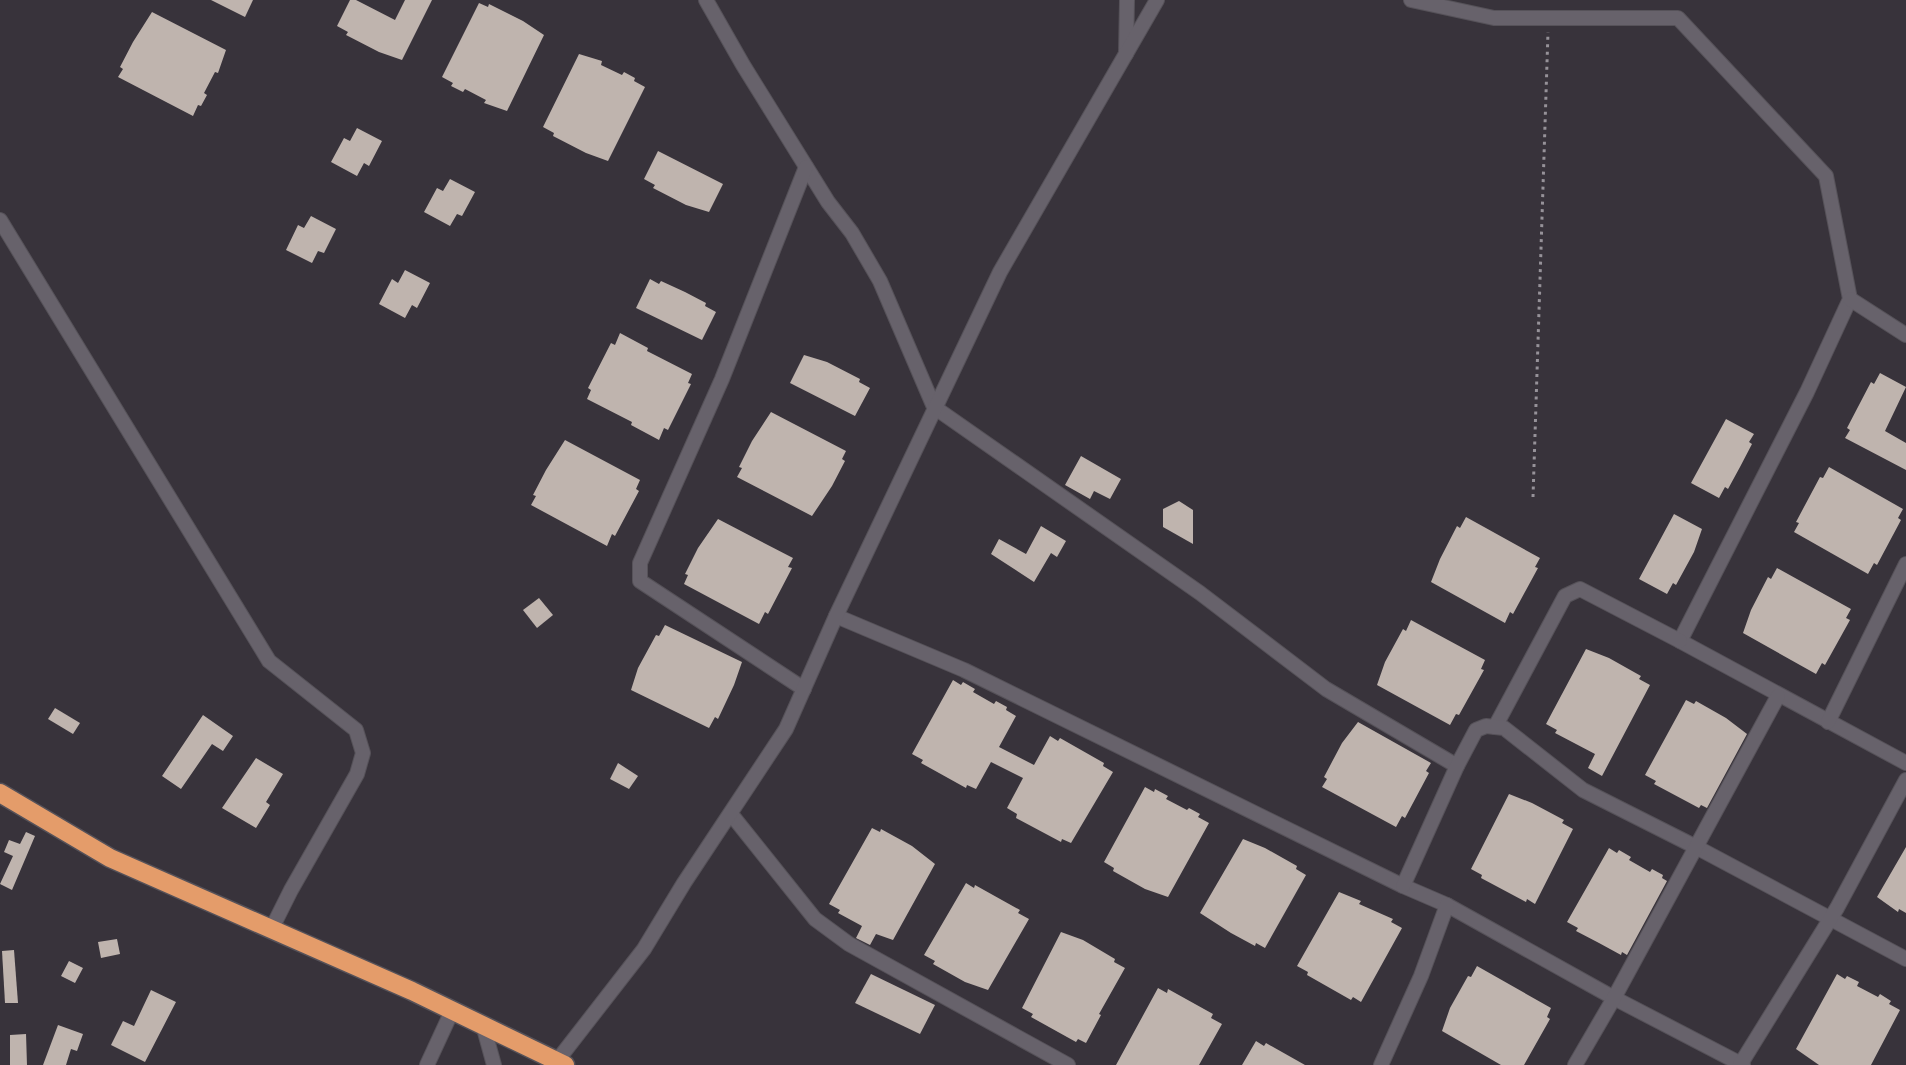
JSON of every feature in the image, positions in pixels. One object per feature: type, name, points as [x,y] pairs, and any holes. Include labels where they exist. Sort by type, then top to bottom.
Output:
[{"type":"highway","points":[[0,793],[110,858],[483,1025],[561,1063]]},
{"type":"highway","points":[[0,808],[29,811]]},
{"type":"street","points":[[706,0],[806,167],[828,202],[852,232],[880,281],[934,407],[1200,593],[1326,689],[1457,766]]},
{"type":"street","points":[[1125,59],[1127,0]]},
{"type":"street","points":[[561,1063],[644,949],[684,883],[786,729],[836,616],[1000,272],[1157,0]]},
{"type":"street","points":[[1411,0],[1494,18],[1678,18],[1826,176],[1850,299],[1781,443],[1680,641]]},
{"type":"street","points":[[804,689],[640,581],[640,563],[723,379],[806,167]]},
{"type":"street","points":[[0,220],[269,661],[356,730],[363,753],[357,774],[271,930]]},
{"type":"street","points":[[1850,299],[1906,335]]},
{"type":"street","points":[[1828,722],[1906,564]]},
{"type":"street","points":[[1495,727],[1565,596],[1580,589],[1906,763]]},
{"type":"street","points":[[836,616],[964,670],[1403,886],[1447,905],[1614,998],[1741,1064],[1829,920],[1906,780]]},
{"type":"street","points":[[1575,1065],[1614,998],[1778,696]]},
{"type":"street","points":[[1403,886],[1457,766],[1476,730],[1486,726],[1504,728],[1583,790],[1696,847],[1829,920],[1906,959]]},
{"type":"street","points":[[731,814],[815,919],[849,944],[1068,1065]]},
{"type":"street","points":[[1381,1065],[1421,976],[1447,905]]},
{"type":"street","points":[[427,1065],[452,1011]]},
{"type":"street","points":[[483,1025],[494,1065]]},
{"type":"path","points":[[1533,497],[1548,18]]},
{"type":"building","points":[[211,0],[253,0],[245,17]]},
{"type":"building","points":[[350,0],[356,0],[395,20],[405,0],[432,0],[402,60],[379,52],[346,35],[348,32],[337,26]]},
{"type":"building","points":[[479,3],[488,7],[489,4],[523,21],[544,35],[507,111],[484,103],[486,100],[465,89],[463,92],[451,86],[453,83],[442,77]]},
{"type":"building","points":[[152,12],[226,50],[218,73],[215,72],[204,93],[207,95],[201,106],[198,105],[193,116],[118,77],[123,69],[120,67],[133,42]]},
{"type":"building","points":[[579,54],[602,61],[601,65],[622,75],[624,72],[645,87],[608,161],[586,153],[553,136],[554,133],[543,127]]},
{"type":"building","points":[[357,128],[382,141],[369,166],[364,163],[357,176],[331,162],[344,138],[350,141]]},
{"type":"building","points":[[658,151],[723,184],[709,212],[686,205],[653,188],[655,185],[644,179]]},
{"type":"building","points":[[450,179],[475,192],[462,216],[457,214],[450,226],[424,212],[437,188],[443,191]]},
{"type":"building","points":[[311,216],[336,229],[324,253],[318,251],[312,263],[286,250],[298,225],[304,228]]},
{"type":"building","points":[[405,270],[430,283],[417,308],[412,305],[405,318],[379,304],[392,279],[398,283]]},
{"type":"building","points":[[650,279],[659,284],[661,281],[685,292],[706,303],[705,306],[716,312],[702,340],[636,308]]},
{"type":"building","points":[[620,333],[648,348],[647,351],[692,374],[688,383],[691,384],[668,430],[664,428],[659,440],[631,425],[632,422],[587,399],[591,390],[588,388],[611,343],[615,345]]},
{"type":"building","points":[[804,355],[827,362],[860,379],[859,382],[870,388],[855,416],[790,383]]},
{"type":"building","points":[[1880,373],[1906,387],[1885,431],[1906,443],[1906,470],[1845,438],[1850,430],[1847,428],[1871,382],[1874,384]]},
{"type":"building","points":[[771,412],[846,451],[842,459],[845,461],[832,486],[812,516],[737,477],[742,468],[739,467],[752,441]]},
{"type":"building","points":[[1726,419],[1754,434],[1749,442],[1752,444],[1728,489],[1725,487],[1719,498],[1691,483]]},
{"type":"building","points":[[565,440],[640,480],[636,489],[639,491],[615,536],[612,534],[607,546],[531,505],[536,496],[533,495],[546,470]]},
{"type":"building","points":[[1081,456],[1121,479],[1110,499],[1094,491],[1090,499],[1065,485]]},
{"type":"building","points":[[1829,467],[1903,509],[1898,518],[1901,520],[1877,565],[1874,563],[1868,574],[1794,532],[1799,523],[1796,522],[1820,477],[1823,478]]},
{"type":"building","points":[[1179,501],[1193,510],[1193,544],[1163,527],[1163,509]]},
{"type":"building","points":[[1674,514],[1702,529],[1694,552],[1676,585],[1673,583],[1667,594],[1639,579]]},
{"type":"building","points":[[1466,517],[1540,558],[1535,567],[1538,568],[1513,614],[1510,612],[1505,623],[1431,582],[1457,526],[1460,528]]},
{"type":"building","points":[[718,519],[793,558],[788,567],[792,568],[768,614],[765,612],[759,624],[684,584],[688,575],[685,574],[698,548]]},
{"type":"building","points":[[1041,526],[1066,541],[1057,557],[1051,553],[1034,582],[991,554],[999,539],[1026,554]]},
{"type":"building","points":[[1777,568],[1851,609],[1846,618],[1850,620],[1825,665],[1822,663],[1816,674],[1743,633],[1751,610],[1768,577],[1771,579]]},
{"type":"building","points":[[539,598],[553,615],[537,628],[523,610]]},
{"type":"building","points":[[1411,620],[1485,660],[1481,669],[1484,670],[1459,715],[1456,714],[1450,725],[1377,685],[1385,662],[1403,629],[1406,631]]},
{"type":"building","points":[[665,625],[742,662],[718,719],[715,717],[709,728],[631,690],[638,668],[656,635],[659,636]]},
{"type":"building","points":[[1586,649],[1609,658],[1641,676],[1639,679],[1650,685],[1602,776],[1588,768],[1595,754],[1555,733],[1557,730],[1546,724]]},
{"type":"building","points":[[953,680],[961,685],[963,682],[975,689],[973,692],[994,704],[996,701],[1007,707],[1006,710],[1016,716],[999,747],[1034,765],[1050,736],[1058,741],[1060,738],[1104,763],[1103,766],[1113,772],[1071,843],[1062,839],[1061,842],[1016,818],[1017,814],[1007,808],[1023,778],[991,762],[976,789],[967,785],[966,788],[921,763],[923,760],[912,754]]},
{"type":"building","points":[[1686,700],[1694,704],[1696,701],[1726,718],[1747,734],[1707,808],[1701,805],[1699,808],[1654,784],[1656,781],[1645,775]]},
{"type":"building","points":[[55,708],[80,723],[73,734],[48,719]]},
{"type":"building","points":[[203,715],[233,736],[223,751],[212,744],[181,789],[162,776]]},
{"type":"building","points":[[1358,722],[1431,763],[1426,771],[1429,773],[1405,818],[1402,816],[1396,827],[1322,787],[1327,779],[1324,777],[1342,743]]},
{"type":"building","points":[[256,758],[283,774],[266,802],[270,805],[256,828],[222,808]]},
{"type":"building","points":[[618,763],[638,776],[629,789],[610,779]]},
{"type":"building","points":[[1145,787],[1154,792],[1155,789],[1168,796],[1166,799],[1200,814],[1198,817],[1209,823],[1168,897],[1145,889],[1113,871],[1114,868],[1104,862]]},
{"type":"building","points":[[1509,794],[1564,820],[1562,823],[1573,829],[1535,904],[1527,899],[1526,902],[1481,878],[1482,875],[1471,869]]},
{"type":"building","points":[[872,828],[880,832],[881,829],[912,846],[935,864],[893,940],[876,934],[870,945],[856,938],[862,926],[838,913],[840,910],[829,904]]},
{"type":"building","points":[[26,832],[35,836],[12,890],[0,884],[13,856],[4,852],[9,840],[20,844]]},
{"type":"building","points":[[1243,839],[1297,866],[1296,869],[1306,875],[1265,948],[1256,943],[1255,946],[1200,913]]},
{"type":"building","points":[[1906,847],[1906,913],[1899,909],[1898,912],[1877,897]]},
{"type":"building","points":[[1609,848],[1617,853],[1619,850],[1631,857],[1629,860],[1650,872],[1652,869],[1663,875],[1662,878],[1667,881],[1627,955],[1622,952],[1621,955],[1576,931],[1578,928],[1567,922]]},
{"type":"building","points":[[966,883],[974,888],[975,885],[1020,910],[1018,913],[1029,919],[988,990],[965,982],[933,964],[935,961],[924,955]]},
{"type":"building","points":[[1339,892],[1393,919],[1391,922],[1402,928],[1361,1002],[1353,997],[1351,1000],[1307,975],[1308,972],[1297,966]]},
{"type":"building","points":[[1061,932],[1083,940],[1115,959],[1114,962],[1125,968],[1099,1014],[1101,1015],[1086,1043],[1078,1039],[1076,1042],[1031,1017],[1033,1014],[1022,1008]]},
{"type":"building","points":[[117,939],[120,954],[101,958],[98,942]]},
{"type":"building","points":[[14,950],[18,1003],[5,1003],[2,951]]},
{"type":"building","points":[[69,961],[83,968],[75,983],[61,976]]},
{"type":"building","points":[[1477,966],[1551,1008],[1547,1017],[1550,1019],[1524,1065],[1501,1065],[1442,1031],[1450,1008],[1468,976],[1471,977]]},
{"type":"building","points":[[871,974],[935,1005],[920,1034],[855,1003]]},
{"type":"building","points":[[1837,974],[1845,979],[1847,976],[1859,982],[1857,986],[1878,997],[1880,994],[1891,1001],[1889,1004],[1900,1010],[1871,1065],[1819,1065],[1796,1049]]},
{"type":"building","points":[[1158,988],[1167,993],[1168,989],[1213,1014],[1211,1018],[1222,1024],[1199,1065],[1116,1065]]},
{"type":"building","points":[[151,990],[176,1002],[145,1062],[111,1045],[123,1021],[134,1026]]},
{"type":"building","points":[[58,1025],[83,1034],[77,1051],[71,1049],[66,1065],[43,1065]]},
{"type":"building","points":[[26,1034],[27,1065],[10,1065],[10,1035]]},
{"type":"building","points":[[1256,1041],[1264,1046],[1266,1043],[1305,1065],[1242,1065]]}]
